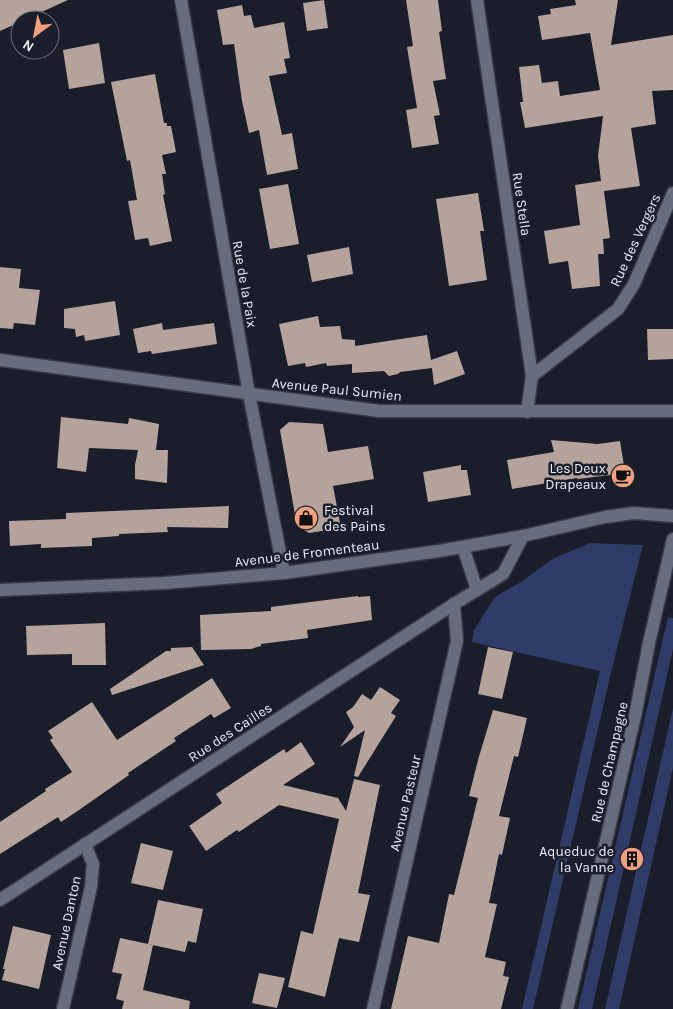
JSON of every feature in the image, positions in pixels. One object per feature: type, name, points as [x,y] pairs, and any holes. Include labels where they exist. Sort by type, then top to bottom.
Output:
[{"type":"street","name":"Rue de la Paix","points":[[181,0],[249,394],[284,573]]},
{"type":"street","name":"Rue Stella","points":[[476,0],[532,376],[527,412]]},
{"type":"street","name":"Rue des Vergers","points":[[532,376],[618,309],[634,284],[673,193]]},
{"type":"street","name":"Avenue Paul Sumien","points":[[0,360],[379,411],[673,412]]},
{"type":"street","name":"Avenue de Fromenteau","points":[[0,590],[165,583],[284,573],[523,536],[634,512],[673,516]]},
{"type":"street","name":"Rue des Cailles","points":[[0,900],[503,574],[523,536]]},
{"type":"street","points":[[463,546],[477,590]]},
{"type":"street","name":"Rue de Champagne","points":[[567,1009],[672,547]]},
{"type":"street","name":"Avenue Pasteur","points":[[373,1009],[457,641],[454,604]]},
{"type":"street","name":"Avenue Danton","points":[[63,1009],[91,887],[93,864],[85,844]]},
{"type":"shaded area","points":[[590,543],[643,545],[611,673],[533,1009],[522,1009],[600,671],[472,642],[474,630],[495,597],[521,582],[554,558]]},
{"type":"shaded area","points":[[668,617],[673,618],[673,649],[592,1009],[578,1009]]},
{"type":"shaded area","points":[[673,708],[673,768],[619,1009],[605,1009]]},
{"type":"building","points":[[0,0],[68,0],[46,10],[10,10],[10,26],[0,31]]},
{"type":"building","points":[[324,0],[328,28],[307,31],[303,3]]},
{"type":"building","points":[[406,0],[438,0],[442,31],[439,32],[446,79],[433,81],[440,115],[434,116],[439,144],[412,148],[406,110],[417,108],[407,47],[413,46]]},
{"type":"building","points":[[575,0],[618,0],[611,45],[673,35],[673,90],[652,91],[656,124],[631,128],[640,186],[604,191],[610,238],[603,239],[604,254],[598,254],[600,286],[572,289],[568,261],[549,264],[544,231],[580,225],[575,185],[601,181],[598,156],[603,116],[525,128],[520,102],[523,102],[519,67],[539,65],[542,83],[558,81],[560,96],[600,90],[590,33],[542,40],[538,16],[551,14],[550,9],[576,5]]},
{"type":"building","points":[[242,5],[244,16],[251,15],[254,28],[284,22],[290,58],[284,59],[287,73],[269,76],[282,135],[292,133],[298,169],[267,175],[259,130],[249,133],[242,101],[234,44],[223,45],[217,10]]},
{"type":"building","points":[[99,43],[105,83],[69,89],[63,50]]},
{"type":"building","points":[[155,74],[164,123],[167,123],[167,126],[171,126],[176,152],[162,155],[166,174],[162,174],[165,194],[163,195],[172,241],[150,246],[148,238],[135,240],[128,201],[137,200],[130,160],[127,161],[111,82]]},
{"type":"building","points":[[288,184],[299,244],[270,249],[259,189]]},
{"type":"building","points":[[478,193],[484,231],[480,231],[487,280],[449,286],[436,199]]},
{"type":"building","points":[[349,247],[353,274],[312,282],[307,255]]},
{"type":"building","points":[[0,267],[21,269],[19,288],[40,290],[35,325],[14,323],[13,329],[0,328]]},
{"type":"building","points":[[115,301],[120,335],[85,341],[84,335],[76,337],[75,329],[64,328],[64,309]]},
{"type":"building","points":[[318,316],[320,327],[340,326],[342,339],[355,340],[355,346],[427,335],[431,360],[457,351],[465,374],[434,385],[432,368],[400,372],[389,376],[384,371],[352,373],[352,364],[327,366],[326,363],[306,367],[305,363],[288,366],[279,324]]},
{"type":"building","points":[[162,323],[163,330],[214,323],[217,344],[152,354],[151,351],[138,353],[133,329]]},
{"type":"building","points":[[647,329],[673,329],[673,359],[648,360]]},
{"type":"building","points":[[61,417],[128,424],[129,418],[159,424],[156,450],[168,450],[167,483],[135,479],[138,450],[89,448],[86,472],[57,468]]},
{"type":"building","points":[[289,422],[323,424],[328,452],[368,446],[374,479],[333,486],[341,528],[309,533],[297,526],[280,430]]},
{"type":"building","points":[[551,440],[598,444],[620,441],[624,466],[618,474],[577,478],[512,489],[507,460],[554,452]]},
{"type":"building","points":[[461,465],[461,470],[467,470],[471,495],[428,502],[423,472]]},
{"type":"building","points":[[229,506],[228,528],[167,527],[168,532],[119,534],[119,536],[92,538],[92,546],[41,548],[41,544],[10,546],[9,521],[66,519],[66,513]]},
{"type":"building","points":[[370,596],[372,620],[307,630],[308,638],[261,644],[261,646],[251,649],[201,650],[200,615],[271,611],[271,607]]},
{"type":"building","points":[[105,623],[106,665],[72,665],[72,654],[27,655],[26,626]]},
{"type":"building","points":[[192,647],[204,665],[112,695],[110,689],[166,651],[171,651],[171,648]]},
{"type":"building","points":[[488,647],[513,652],[502,699],[478,694]]},
{"type":"building","points":[[212,678],[231,708],[214,718],[211,714],[174,738],[176,741],[61,822],[58,817],[0,854],[0,822],[72,772],[50,740],[53,738],[48,731],[92,702],[117,740]]},
{"type":"building","points":[[380,687],[400,700],[391,713],[396,716],[358,777],[354,776],[365,730],[340,747],[354,727],[346,712],[353,707],[362,694],[371,700]]},
{"type":"building","points":[[493,710],[527,718],[518,757],[514,756],[499,816],[510,818],[502,855],[499,854],[489,903],[497,904],[485,957],[506,962],[503,976],[509,977],[501,1009],[391,1009],[408,936],[439,943],[449,894],[454,895],[478,798],[469,796]]},
{"type":"building","points":[[301,742],[315,764],[283,785],[338,798],[346,811],[354,779],[380,785],[358,893],[370,895],[359,942],[339,938],[325,997],[288,987],[301,931],[313,934],[339,819],[279,805],[239,832],[237,830],[206,851],[189,826],[222,803],[216,794],[284,749],[286,753]]},
{"type":"building","points":[[141,843],[173,851],[163,890],[131,883]]},
{"type":"building","points":[[158,900],[203,909],[196,943],[188,941],[185,952],[148,944]]},
{"type":"building","points":[[13,926],[51,935],[39,989],[2,980]]},
{"type":"building","points":[[120,938],[153,945],[143,990],[190,1001],[189,1009],[122,1009],[124,1001],[116,999],[122,974],[112,972]]},
{"type":"building","points":[[259,973],[285,978],[277,1008],[252,1003]]},
{"type":"place","name":"Les Deux Drapeaux","points":[[623,476]]},
{"type":"place","name":"Festival des Pains","points":[[306,518]]},
{"type":"place","name":"Aqueduc de la Vanne","points":[[632,859]]}]
